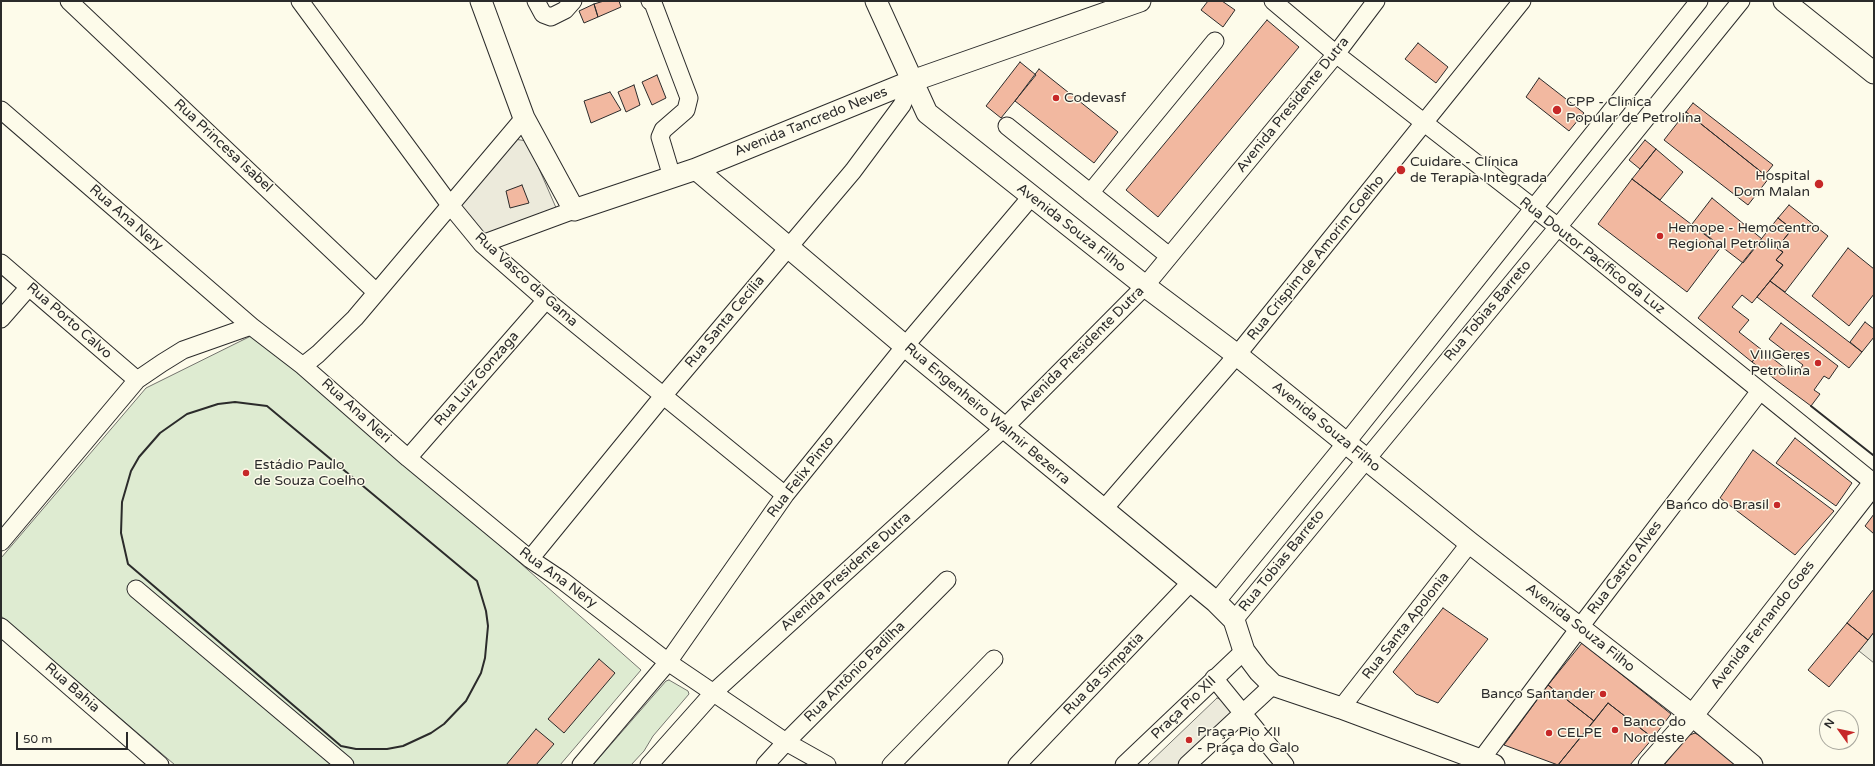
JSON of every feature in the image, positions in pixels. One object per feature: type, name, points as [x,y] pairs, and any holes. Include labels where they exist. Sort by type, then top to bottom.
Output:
[{"type":"main road","points":[[482,1],[524,118],[574,210]]},
{"type":"main road","name":"Avenida Souza Filho","points":[[876,1],[927,113],[1145,286],[1237,355],[1470,543],[1580,627],[1752,765]]},
{"type":"main road","name":"Avenida Tancredo Neves","points":[[574,210],[696,169],[912,81],[1140,1]]},
{"type":"main road","points":[[1784,1],[1874,73]]},
{"type":"main road","name":"Rua Engenheiro Walmir Bezerra","points":[[696,169],[905,346],[1216,602],[1234,620],[1244,651],[1266,678]]},
{"type":"main road","name":"Avenida Fernando Goes","points":[[1649,765],[1692,716],[1874,483]]},
{"type":"main road","points":[[1266,678],[1485,763]]},
{"type":"street","name":"Rua Princesa Isabel","points":[[69,1],[376,292]]},
{"type":"street","name":"Rua Vasco da Gama","points":[[300,1],[450,205],[482,244],[546,300],[785,495]]},
{"type":"street","points":[[536,1],[543,14],[551,17],[565,10],[572,1]]},
{"type":"street","points":[[650,1],[653,3],[689,98],[686,110],[663,130],[660,137],[672,177]]},
{"type":"street","name":"Rua Doutor Pacífico da Luz","points":[[1273,1],[1336,54],[1426,123],[1531,208],[1558,227],[1874,483]]},
{"type":"street","name":"Avenida Presidente Dutra","points":[[649,765],[714,692],[1004,428],[1145,286],[1336,54],[1376,1]]},
{"type":"street","name":"Rua Crispim de Amorim Coelho","points":[[1103,510],[1237,355],[1426,123],[1522,1]]},
{"type":"street","name":"Rua Tobias Barreto","points":[[1216,602],[1346,443],[1531,208],[1699,1]]},
{"type":"street","name":"Rua Tobias Barreto","points":[[1234,620],[1365,459],[1558,227],[1741,1]]},
{"type":"street","points":[[1090,192],[1215,41]]},
{"type":"street","name":"Rua Santa Cecília","points":[[530,559],[663,396],[853,171],[902,105],[912,81]]},
{"type":"street","name":"Rua Ana Nery","points":[[1,110],[251,326],[303,366]]},
{"type":"street","points":[[303,366],[318,354],[355,318],[524,118]]},
{"type":"street","points":[[1007,126],[1169,256]]},
{"type":"street","name":"Rua Felix Pinto","points":[[581,765],[668,662],[785,495],[905,346],[1031,196]]},
{"type":"street","name":"Avenida Tancredo Neves","points":[[482,244],[574,210]]},
{"type":"street","name":"Rua Porto Calvo","points":[[1,263],[137,380]]},
{"type":"street","points":[[1,319],[29,287]]},
{"type":"street","name":"Rua Luiz Gonzaga","points":[[408,458],[546,300]]},
{"type":"street","points":[[1,542],[137,380],[183,350],[251,326]]},
{"type":"street","name":"Rua Ana Neri","points":[[303,366],[408,458]]},
{"type":"street","name":"Rua Castro Alves","points":[[1485,763],[1580,627],[1760,391]]},
{"type":"street","name":"Rua Ana Nery","points":[[408,458],[530,559],[563,581],[668,662],[786,742],[827,765]]},
{"type":"street","name":"Rua Santa Apolonia","points":[[1342,708],[1470,543]]},
{"type":"street","name":"Rua Antônio Padilha","points":[[765,765],[947,580]]},
{"type":"street","name":"Rua da Simpatia","points":[[1017,765],[1191,582]]},
{"type":"street","points":[[136,589],[345,765]]},
{"type":"street","name":"Rua Bahia","points":[[1,627],[160,765]]},
{"type":"street","name":"Praça Pio XII","points":[[1124,765],[1244,651]]},
{"type":"street","points":[[891,765],[994,659]]},
{"type":"street","points":[[1214,678],[1286,765]]},
{"type":"street","points":[[1187,765],[1242,713],[1266,678]]},
{"type":"green space","name":"Estádio Paulo de Souza Coelho","points":[[259,332],[641,670],[560,765],[175,765],[1,616],[1,558],[146,388]]},
{"type":"green space","points":[[669,680],[688,691],[689,694],[653,736],[644,751],[631,765],[593,765],[666,681]]},
{"type":"shaded area","points":[[514,139],[527,141],[557,210],[485,238],[455,207]]},
{"type":"shaded area","points":[[1874,632],[1874,663],[1859,651]]},
{"type":"shaded area","name":"Praça Pio XII - Praça do Galo","points":[[1217,698],[1225,701],[1230,707],[1231,715],[1179,765],[1147,765]]},
{"type":"building","points":[[604,1],[619,1],[621,7],[598,17],[594,4]]},
{"type":"building","points":[[1208,1],[1222,1],[1235,10],[1223,27],[1201,10]]},
{"type":"building","points":[[594,4],[598,17],[584,23],[579,11]]},
{"type":"building","points":[[1267,20],[1299,47],[1158,217],[1126,190]]},
{"type":"building","points":[[1418,43],[1448,67],[1436,83],[1405,59]]},
{"type":"building","points":[[1020,62],[1036,75],[1001,118],[986,106]]},
{"type":"building","points":[[1039,69],[1118,132],[1094,163],[1015,101]]},
{"type":"building","points":[[657,75],[666,98],[652,105],[642,82]]},
{"type":"building","points":[[1539,78],[1584,113],[1569,131],[1526,97]]},
{"type":"building","points":[[634,85],[640,105],[626,112],[618,92]]},
{"type":"building","points":[[610,92],[621,110],[591,123],[584,101]]},
{"type":"building","points":[[1693,103],[1773,165],[1765,175],[1686,112]]},
{"type":"building","points":[[1686,112],[1769,178],[1748,205],[1664,140]]},
{"type":"building","points":[[1645,140],[1656,149],[1640,169],[1629,160]]},
{"type":"building","points":[[1656,149],[1683,172],[1660,200],[1632,179]]},
{"type":"building","name":"Hemope - Hemocentro Regional Petrolina","points":[[1632,179],[1721,247],[1687,292],[1598,224]]},
{"type":"building","points":[[522,185],[529,203],[510,208],[506,191]]},
{"type":"building","points":[[1712,198],[1762,239],[1743,263],[1692,224]]},
{"type":"building","points":[[1789,205],[1828,236],[1785,292],[1770,281],[1783,265],[1776,260],[1783,252],[1777,248],[1792,229],[1778,218]]},
{"type":"building","points":[[1778,218],[1792,229],[1777,248],[1783,252],[1776,260],[1783,265],[1752,303],[1742,295],[1732,307],[1749,320],[1739,332],[1762,350],[1752,362],[1698,318]]},
{"type":"building","points":[[1848,248],[1874,269],[1874,294],[1849,326],[1812,296]]},
{"type":"building","points":[[1770,281],[1862,352],[1849,368],[1757,297]]},
{"type":"building","points":[[1865,322],[1874,329],[1874,337],[1862,352],[1850,342]]},
{"type":"building","name":"VIIIGeres Petrolina","points":[[1781,323],[1838,366],[1829,379],[1824,376],[1814,390],[1820,394],[1811,406],[1752,362],[1762,350],[1795,376],[1803,365],[1769,339]]},
{"type":"building","points":[[1795,438],[1852,483],[1836,506],[1776,463]]},
{"type":"building","name":"Banco do Brasil","points":[[1753,450],[1834,511],[1795,555],[1720,498]]},
{"type":"building","points":[[1874,514],[1874,534],[1865,526]]},
{"type":"building","points":[[1874,589],[1874,632],[1868,640],[1847,623]]},
{"type":"building","points":[[1443,608],[1488,639],[1438,703],[1416,694],[1393,672]]},
{"type":"building","points":[[1847,623],[1868,640],[1829,687],[1808,670]]},
{"type":"building","name":"Banco Santander","points":[[1582,643],[1671,714],[1653,738],[1608,703],[1594,721],[1548,685]]},
{"type":"building","points":[[599,659],[615,673],[564,733],[548,719]]},
{"type":"building","name":"CELPE","points":[[1548,685],[1594,721],[1558,765],[1504,745]]},
{"type":"building","name":"Banco do Nordeste","points":[[1608,703],[1653,738],[1630,765],[1558,765]]},
{"type":"building","points":[[536,729],[554,744],[536,765],[506,765]]},
{"type":"building","points":[[1695,733],[1736,765],[1664,765],[1687,736]]},
{"type":"wall","points":[[235,402],[267,406],[477,581],[486,611],[488,626],[485,658],[481,673],[466,701],[444,724],[431,733],[403,746],[387,749],[356,749],[341,746],[128,564],[121,533],[122,502],[131,471],[139,457],[160,433],[187,414],[218,404],[235,402]]},
{"type":"wall","points":[[1811,406],[1873,455],[1874,454]]},
{"type":"place","name":"Codevasf","points":[[1056,98]]},
{"type":"place","name":"CPP - Clinica Popular de Petrolina","points":[[1557,110]]},
{"type":"place","name":"Cuidare - Clínica de Terapia Integrada","points":[[1401,170]]},
{"type":"place","name":"Hospital Dom Malan","points":[[1819,184]]},
{"type":"place","name":"Hemope - Hemocentro Regional Petrolina","points":[[1660,236]]},
{"type":"place","name":"VIIIGeres Petrolina","points":[[1818,363]]},
{"type":"place","name":"Estádio Paulo de Souza Coelho","points":[[246,473]]},
{"type":"place","name":"Banco do Brasil","points":[[1777,505]]},
{"type":"place","name":"Banco Santander","points":[[1603,694]]},
{"type":"place","name":"Banco do Nordeste","points":[[1615,730]]},
{"type":"place","name":"CELPE","points":[[1549,733]]},
{"type":"place","name":"Praça Pio XII - Praça do Galo","points":[[1189,740]]}]
